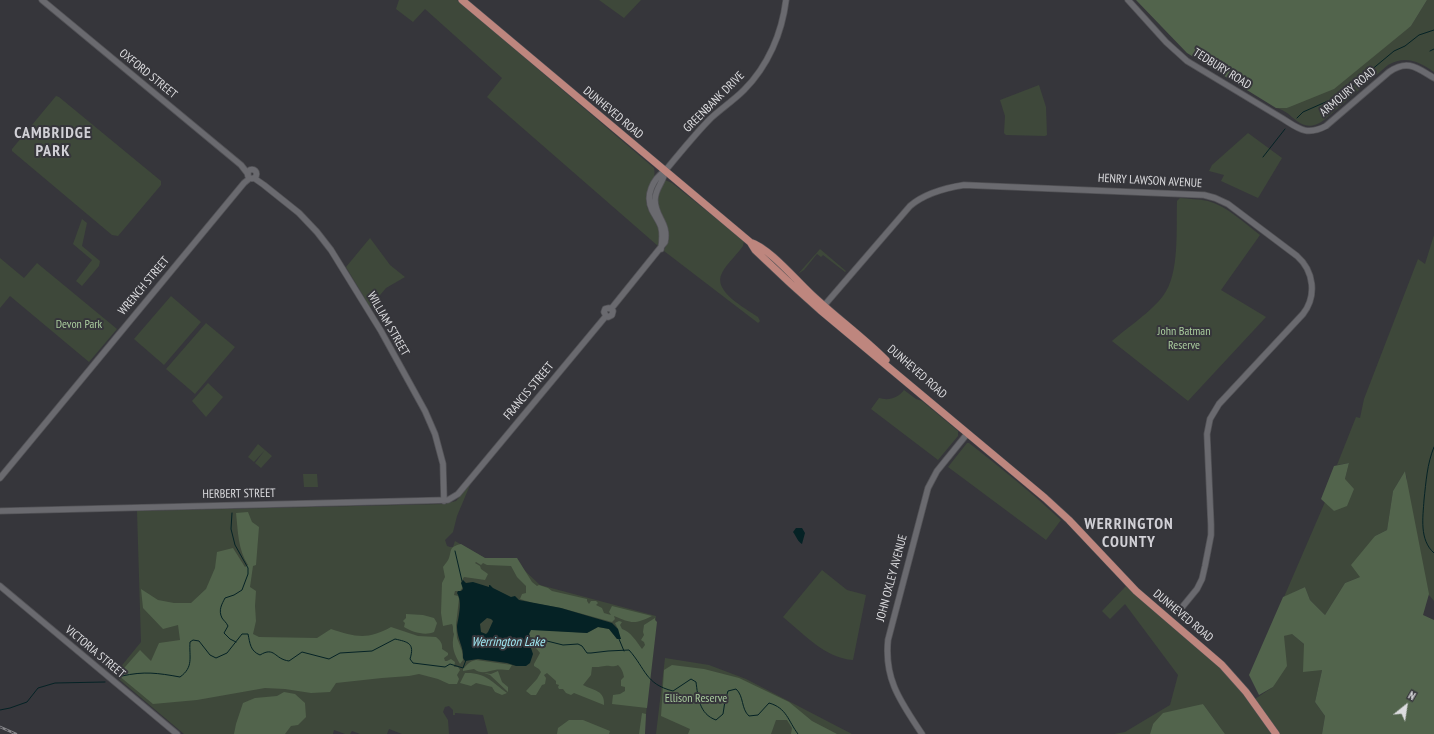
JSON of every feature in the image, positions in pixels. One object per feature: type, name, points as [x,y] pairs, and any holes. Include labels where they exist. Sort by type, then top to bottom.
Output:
[{"type":"main road","name":"DUNHEVED ROAD","points":[[462,0],[750,242],[758,256],[758,261],[763,262],[861,340],[1069,520]]},
{"type":"main road","name":"DUNHEVED ROAD","points":[[750,242],[756,244],[771,256],[822,308]]},
{"type":"main road","name":"DUNHEVED ROAD","points":[[861,340],[869,344],[900,374],[969,432],[1017,469],[1053,501],[1136,591],[1205,649],[1230,673],[1246,692],[1276,734]]},
{"type":"main road","points":[[1008,467],[1017,469],[1022,478]]},
{"type":"street","name":"OXFORD STREET","points":[[42,0],[241,165],[251,175]]},
{"type":"street","name":"GREENBANK DRIVE","points":[[665,171],[701,128],[744,90],[759,71],[777,39],[782,24],[786,0]]},
{"type":"street","name":"TEDBURY ROAD","points":[[1128,0],[1166,42],[1187,61],[1276,114]]},
{"type":"street","name":"ARMOURY ROAD","points":[[1276,114],[1299,129],[1309,132],[1314,131],[1326,126],[1399,66],[1405,65],[1416,67],[1434,78]]},
{"type":"street","name":"FRANCIS STREET","points":[[470,480],[606,316],[608,317],[612,315],[613,311],[611,309],[660,249],[662,230],[651,208],[649,197],[652,186],[659,176],[665,171]]},
{"type":"street","name":"WRENCH STREET","points":[[0,478],[251,175]]},
{"type":"street","name":"WILLIAM STREET","points":[[251,175],[264,184],[306,220],[325,241],[381,331],[425,411],[435,434],[443,464],[444,500]]},
{"type":"street","name":"HENRY LAWSON AVENUE","points":[[822,308],[910,206],[919,199],[930,194],[964,186],[1204,194],[1225,202],[1298,256],[1306,266],[1311,279],[1312,291],[1308,306],[1219,404],[1209,422],[1206,442],[1210,535],[1201,582],[1195,592],[1179,611]]},
{"type":"street","name":"JOHN OXLEY AVENUE","points":[[922,734],[893,687],[887,662],[888,640],[928,488],[937,471],[969,432]]},
{"type":"street","name":"HERBERT STREET","points":[[0,511],[444,500],[454,497],[470,480]]},
{"type":"street","name":"VICTORIA STREET","points":[[0,586],[177,734]]},
{"type":"green space","points":[[399,0],[457,0],[654,168],[654,178],[648,196],[647,207],[658,226],[660,238],[658,246],[487,97],[502,78],[425,9],[413,22],[396,9]]},
{"type":"green space","points":[[599,0],[641,0],[624,18]]},
{"type":"green space","points":[[1136,0],[1427,0],[1411,26],[1334,89],[1287,108],[1276,108],[1187,53]]},
{"type":"green space","points":[[1427,0],[1434,0],[1434,72],[1417,62],[1400,60],[1394,62],[1388,65],[1324,120],[1309,126],[1298,122],[1282,110],[1276,108],[1287,108],[1411,26]]},
{"type":"green space","points":[[1039,85],[1046,107],[1047,135],[1006,135],[1004,133],[1005,116],[1000,100]]},
{"type":"green space","points":[[56,96],[161,181],[161,185],[118,236],[112,235],[12,151],[12,149]]},
{"type":"green space","points":[[1248,133],[1282,158],[1258,198],[1221,181],[1224,175],[1209,171],[1212,165]]},
{"type":"green space","points":[[665,180],[672,183],[744,241],[743,246],[738,253],[724,269],[720,280],[722,286],[731,298],[758,317],[760,321],[758,323],[664,251],[667,240],[666,232],[658,208],[657,192]]},
{"type":"green space","name":"John Batman Reserve","points":[[1180,198],[1204,200],[1215,203],[1235,215],[1260,235],[1221,290],[1266,317],[1188,401],[1112,341],[1152,308],[1163,296],[1168,287],[1175,263],[1177,201]]},
{"type":"green space","points":[[82,219],[87,223],[82,246],[100,261],[99,266],[82,286],[76,281],[92,260],[73,244]]},
{"type":"green space","points":[[1434,235],[1434,601],[1416,580],[1396,511],[1407,479],[1405,471],[1393,491],[1387,530],[1375,536],[1360,577],[1345,583],[1325,615],[1310,600],[1305,587],[1284,597],[1325,502],[1334,511],[1349,463],[1337,465],[1356,417],[1360,418],[1364,399],[1418,259],[1425,264]]},
{"type":"green space","points":[[370,238],[390,265],[405,277],[386,288],[370,307],[346,267]]},
{"type":"green space","points":[[820,249],[846,271],[845,272],[823,255],[821,257],[817,254],[804,270],[798,274]]},
{"type":"green space","name":"Devon Park","points":[[0,258],[24,278],[37,263],[117,329],[89,362],[10,296],[0,308]]},
{"type":"green space","points":[[171,296],[201,322],[164,365],[134,339]]},
{"type":"green space","points":[[206,323],[235,347],[195,394],[166,369]]},
{"type":"green space","points":[[208,383],[223,397],[206,417],[192,401]]},
{"type":"green space","points":[[904,390],[916,399],[922,401],[958,431],[958,436],[938,460],[871,409],[879,398],[893,398]]},
{"type":"green space","points":[[967,443],[1005,471],[1061,520],[1046,540],[948,467]]},
{"type":"green space","points":[[258,444],[265,450],[254,462],[248,457]]},
{"type":"green space","points":[[265,450],[272,456],[261,468],[255,463]]},
{"type":"green space","points":[[1349,463],[1345,479],[1354,489],[1347,506],[1334,511],[1321,499],[1334,466]]},
{"type":"green space","points":[[1405,471],[1429,594],[1423,615],[1434,620],[1434,734],[1322,734],[1325,716],[1315,702],[1322,670],[1303,672],[1304,644],[1292,634],[1284,636],[1287,666],[1273,687],[1259,695],[1249,675],[1283,597],[1305,587],[1310,600],[1325,615],[1345,583],[1360,577],[1351,565],[1375,536],[1387,530],[1393,491]]},
{"type":"green space","points":[[303,474],[317,474],[318,487],[304,487]]},
{"type":"green space","points":[[470,485],[457,516],[453,532],[445,540],[447,546],[453,547],[455,541],[485,558],[517,558],[524,570],[540,585],[656,616],[644,734],[488,734],[483,715],[455,713],[455,715],[453,715],[453,710],[449,706],[445,707],[443,712],[448,720],[449,734],[402,734],[389,729],[387,734],[360,734],[352,731],[350,734],[345,734],[334,730],[333,734],[184,734],[114,675],[141,642],[137,511],[444,504],[456,501]]},
{"type":"green space","points":[[248,512],[252,522],[259,527],[256,565],[253,566],[250,587],[256,591],[256,621],[253,634],[259,637],[317,638],[331,629],[347,634],[361,636],[375,634],[391,627],[418,636],[436,637],[441,642],[442,649],[448,653],[448,655],[444,658],[445,661],[451,659],[455,662],[454,667],[458,667],[460,670],[457,675],[459,679],[457,684],[449,684],[438,679],[419,674],[336,683],[330,692],[311,693],[265,688],[197,700],[153,704],[118,675],[140,650],[151,661],[159,643],[180,640],[178,625],[163,629],[143,608],[141,589],[158,600],[174,603],[191,603],[206,589],[215,568],[217,552],[233,548],[245,567],[248,565],[240,547],[236,513]]},
{"type":"green space","points":[[461,544],[485,558],[517,558],[532,582],[537,586],[539,585],[552,591],[587,599],[589,604],[591,601],[596,601],[598,603],[596,605],[602,608],[604,613],[611,615],[609,612],[612,606],[652,616],[641,621],[633,622],[614,616],[615,619],[612,622],[561,608],[533,603],[520,599],[522,594],[526,593],[526,586],[517,577],[511,566],[487,565],[483,563],[481,565],[476,562],[475,563],[488,574],[485,580],[464,577],[461,582],[463,587],[460,591],[455,591],[454,595],[458,596],[459,599],[456,625],[457,638],[462,651],[463,660],[460,664],[454,650],[453,625],[443,626],[441,613],[442,583],[445,577],[443,567],[449,559],[454,546]]},
{"type":"green space","points":[[822,570],[847,590],[866,595],[853,660],[833,655],[824,650],[807,638],[783,617]]},
{"type":"green space","points":[[1126,586],[1209,656],[1235,683],[1273,734],[1225,734],[1203,704],[1153,724],[1150,734],[1114,734],[1125,732],[1170,705],[1178,675],[1125,604],[1110,619],[1102,611]]},
{"type":"green space","points":[[406,614],[423,615],[434,618],[437,623],[434,632],[427,634],[419,633],[404,627],[405,623],[403,621],[406,618]]},
{"type":"green space","points":[[655,618],[657,622],[647,708],[612,704],[613,695],[620,694],[625,691],[625,687],[621,686],[621,680],[624,677],[618,665],[592,667],[591,675],[583,685],[601,694],[603,696],[604,705],[574,693],[571,695],[566,693],[563,689],[559,689],[559,685],[556,684],[556,681],[547,673],[544,675],[546,678],[545,684],[542,685],[536,695],[531,695],[526,691],[541,672],[534,666],[540,653],[536,648],[532,647],[529,642],[530,629],[587,633],[598,627],[609,629],[617,639],[620,639],[615,623],[619,621],[622,622],[620,625],[622,629],[631,634],[642,649],[645,645],[641,640],[644,635],[644,625]]},
{"type":"green space","points":[[1291,633],[1304,644],[1322,670],[1315,702],[1325,716],[1322,734],[1280,734],[1255,699],[1273,687],[1284,636]]},
{"type":"green space","name":"Ellison Reserve","points":[[665,658],[709,665],[746,679],[852,734],[656,734]]},
{"type":"green space","points":[[476,660],[512,665],[509,670],[479,672],[474,669],[463,671],[468,663]]},
{"type":"green space","name":"Ellison Reserve","points":[[672,665],[704,669],[739,678],[789,702],[812,721],[837,734],[791,734],[792,728],[787,720],[776,720],[771,734],[688,734],[690,729],[661,716],[664,670]]},
{"type":"green space","points":[[498,671],[502,682],[508,687],[508,692],[490,675],[484,673],[491,674]]},
{"type":"green space","points":[[465,673],[478,674],[488,678],[507,693],[502,695],[495,692],[492,687],[476,683],[471,686],[460,683]]},
{"type":"green space","points":[[284,692],[295,694],[305,703],[306,717],[298,725],[291,726],[285,734],[234,734],[243,703],[255,698],[277,696]]},
{"type":"green space","points":[[1203,704],[1225,734],[1150,734],[1153,724],[1163,713]]},
{"type":"green space","points":[[642,713],[646,714],[645,734],[639,734]]},
{"type":"green space","points":[[569,720],[583,720],[610,731],[609,734],[557,734],[558,728]]},
{"type":"water","points":[[796,528],[802,528],[805,533],[802,544],[793,532]]},
{"type":"water","name":"Werrington Lake","points":[[463,580],[466,583],[473,582],[489,587],[490,585],[511,597],[515,596],[519,600],[561,608],[612,623],[618,629],[621,639],[617,639],[609,629],[598,627],[587,633],[531,630],[529,634],[529,642],[533,654],[530,663],[526,666],[516,666],[507,663],[478,659],[465,661],[463,658],[457,627],[460,601],[457,593],[463,589],[461,583]],"holes":[[[487,618],[493,621],[488,632],[486,634],[481,632],[480,624]]]},
{"type":"waterway","points":[[1297,118],[1303,112],[1337,97],[1394,51],[1405,46],[1419,35],[1434,30]]},
{"type":"waterway","points":[[1430,51],[1434,49]]},
{"type":"waterway","points":[[1349,89],[1349,98]]},
{"type":"waterway","points":[[1263,157],[1285,129]]},
{"type":"waterway","points":[[1434,447],[1427,473],[1423,521],[1426,542],[1434,553]]},
{"type":"waterway","points":[[232,513],[231,529],[235,545],[248,568],[248,574],[242,590],[225,598],[220,612],[222,618],[228,626],[224,633],[236,642]]},
{"type":"waterway","points":[[455,551],[462,581]]},
{"type":"waterway","points":[[122,676],[137,673],[151,673],[180,677],[189,665],[190,642],[193,640],[199,641],[210,655],[216,658],[227,653],[242,634],[248,634],[251,646],[254,651],[260,655],[272,652],[280,658],[289,661],[302,652],[329,659],[340,653],[372,651],[395,639],[407,642],[411,646],[412,650],[410,659],[413,663],[445,667],[450,664],[463,668],[466,660]]},
{"type":"waterway","points":[[530,638],[563,645],[578,644],[582,646],[587,653],[629,650],[651,680],[664,688],[673,691],[691,679],[696,682],[700,704],[706,714],[716,720],[723,714],[728,691],[736,689],[739,692],[746,713],[749,716],[758,715],[769,703],[775,705],[780,708],[798,734]]},
{"type":"waterway","points":[[619,639],[624,651]]},
{"type":"waterway","points":[[0,710],[27,702],[38,688],[55,683],[105,682]]},
{"type":"railway","points":[[0,727],[16,734]]},
{"type":"district","name":"CAMBRIDGE PARK","points":[[53,142]]},
{"type":"district","name":"WERRINGTON COUNTY","points":[[1129,533]]}]
